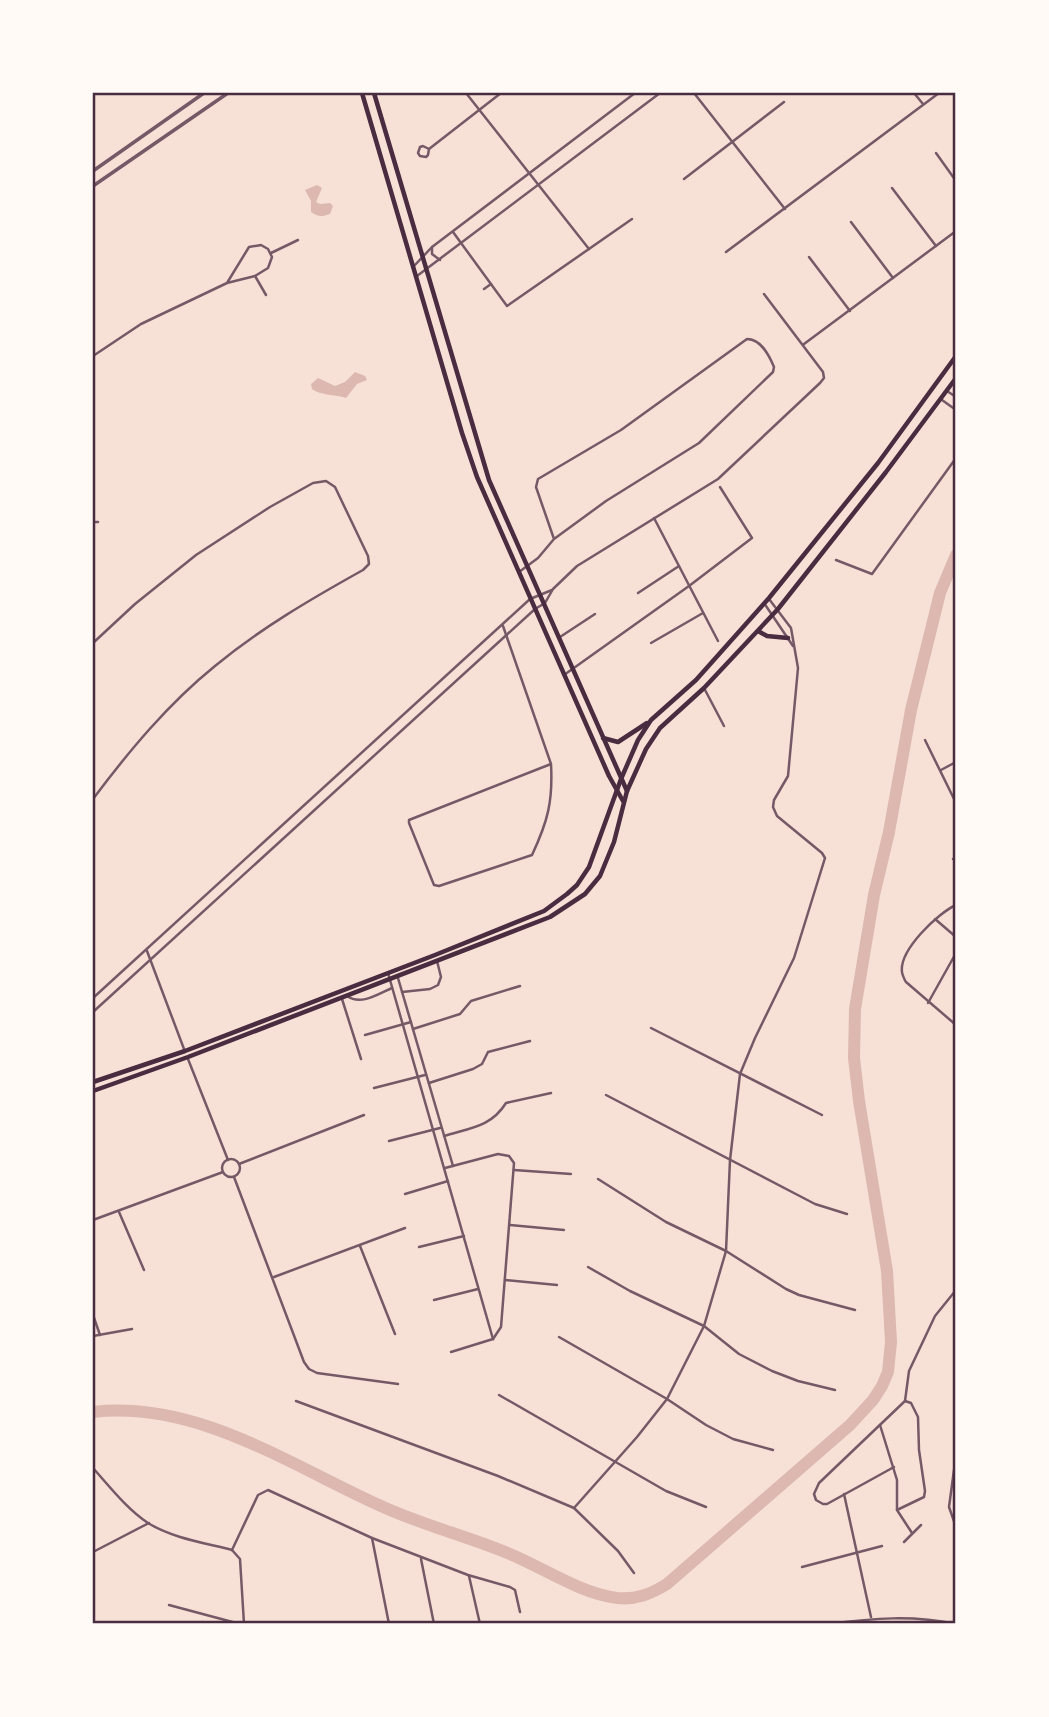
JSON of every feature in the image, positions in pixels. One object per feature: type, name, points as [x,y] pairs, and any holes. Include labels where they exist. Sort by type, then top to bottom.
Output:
[{"type":"main road","points":[[362,93],[461,433],[477,477],[564,675],[624,802]]},
{"type":"main road","points":[[374,93],[489,480],[627,792]]},
{"type":"main road","points":[[400,220],[411,217]]},
{"type":"main road","points":[[424,303],[435,300]]},
{"type":"main road","points":[[603,738],[618,742],[651,720],[696,680],[769,598],[878,463],[956,356]]},
{"type":"main road","points":[[93,1091],[550,917],[585,894],[600,876],[614,842],[627,792],[646,749],[660,729],[704,688],[778,609],[887,472],[956,378]]},
{"type":"main road","points":[[758,631],[767,636],[789,638]]},
{"type":"main road","points":[[93,1082],[185,1051],[544,911],[568,894],[589,867],[621,779],[638,740],[651,720]]},
{"type":"street","points":[[93,172],[204,93]]},
{"type":"street","points":[[93,186],[228,93]]},
{"type":"street","points":[[466,93],[589,249]]},
{"type":"street","points":[[429,149],[501,93]]},
{"type":"street","points":[[414,267],[432,247],[635,93]]},
{"type":"street","points":[[416,276],[660,93]]},
{"type":"street","points":[[694,93],[785,209]]},
{"type":"street","points":[[915,93],[923,104]]},
{"type":"street","points":[[726,252],[939,93]]},
{"type":"street","points":[[684,180],[784,102]]},
{"type":"street","points":[[936,153],[956,181]]},
{"type":"street","points":[[892,188],[936,246]]},
{"type":"street","points":[[453,232],[507,306],[632,219]]},
{"type":"street","points":[[851,222],[893,278]]},
{"type":"street","points":[[803,344],[956,231]]},
{"type":"street","points":[[271,253],[298,240]]},
{"type":"street","points":[[227,283],[249,247],[261,245],[271,253]]},
{"type":"street","points":[[432,247],[432,254],[440,260]]},
{"type":"street","points":[[93,356],[141,324],[227,283],[255,276],[271,265],[271,253]]},
{"type":"street","points":[[808,257],[850,311]]},
{"type":"street","points":[[255,276],[266,295]]},
{"type":"street","points":[[484,289],[491,284]]},
{"type":"street","points":[[93,1012],[535,609],[545,603],[553,589],[577,566],[718,480],[820,383],[824,378],[823,372],[764,294]]},
{"type":"street","points":[[519,572],[528,567],[554,540],[606,501],[699,443],[773,372],[774,367],[759,342],[747,339],[621,430],[538,479],[536,487],[554,540]]},
{"type":"street","points":[[947,390],[956,397]]},
{"type":"street","points":[[941,399],[956,410]]},
{"type":"street","points":[[836,560],[872,574],[956,458]]},
{"type":"street","points":[[93,643],[195,555],[313,483],[326,481],[335,487],[368,556],[369,564],[363,570],[311,598],[213,667],[139,740],[93,799]]},
{"type":"street","points":[[564,675],[690,586],[752,538],[720,487]]},
{"type":"street","points":[[654,518],[718,641]]},
{"type":"street","points":[[93,522],[98,522]]},
{"type":"street","points":[[639,593],[679,566]]},
{"type":"street","points":[[93,998],[530,599],[553,589]]},
{"type":"street","points":[[573,1507],[616,1462],[667,1399],[704,1326],[726,1251],[730,1160],[740,1074],[794,958],[825,858],[777,816],[773,807],[774,800],[788,776],[791,762],[798,668],[791,628],[769,598]]},
{"type":"street","points":[[764,603],[793,646]]},
{"type":"street","points":[[652,643],[703,612]]},
{"type":"street","points":[[560,638],[595,614]]},
{"type":"street","points":[[503,625],[505,638],[551,764],[552,788],[547,823],[533,855],[439,886],[434,885],[409,820],[551,764]]},
{"type":"street","points":[[704,688],[724,726]]},
{"type":"street","points":[[925,740],[956,803]]},
{"type":"street","points":[[941,770],[956,762]]},
{"type":"street","points":[[956,905],[934,918],[915,940],[903,964],[902,973],[906,982],[956,1026]]},
{"type":"street","points":[[934,918],[956,937]]},
{"type":"street","points":[[147,950],[228,1160]]},
{"type":"street","points":[[928,1003],[956,953]]},
{"type":"street","points":[[402,992],[430,989],[438,985],[441,977],[437,961]]},
{"type":"street","points":[[396,970],[453,1166]]},
{"type":"street","points":[[388,973],[494,1339]]},
{"type":"street","points":[[413,1029],[460,1014],[471,1001],[520,986]]},
{"type":"street","points":[[344,997],[364,1000],[393,988]]},
{"type":"street","points":[[344,997],[361,1059]]},
{"type":"street","points":[[365,1034],[411,1022]]},
{"type":"street","points":[[651,1028],[822,1115]]},
{"type":"street","points":[[429,1083],[473,1069],[482,1064],[488,1052],[530,1041]]},
{"type":"street","points":[[374,1088],[426,1074]]},
{"type":"street","points":[[444,1136],[486,1123],[497,1116],[506,1103],[551,1093]]},
{"type":"street","points":[[606,1095],[815,1205],[847,1214]]},
{"type":"street","points":[[239,1164],[364,1115]]},
{"type":"street","points":[[389,1141],[442,1127]]},
{"type":"street","points":[[445,1168],[503,1153],[514,1163],[501,1327],[494,1339],[451,1352]]},
{"type":"street","points":[[223,1172],[224,1163],[228,1160],[239,1164]]},
{"type":"street","points":[[234,1177],[238,1174],[239,1164]]},
{"type":"street","points":[[514,1170],[571,1174]]},
{"type":"street","points":[[223,1172],[234,1177]]},
{"type":"street","points":[[93,1220],[223,1172]]},
{"type":"street","points":[[234,1177],[304,1362],[309,1369],[317,1373],[398,1384]]},
{"type":"street","points":[[598,1179],[666,1222],[726,1251],[799,1295],[855,1310]]},
{"type":"street","points":[[405,1194],[449,1181]]},
{"type":"street","points":[[119,1210],[144,1270]]},
{"type":"street","points":[[510,1225],[564,1230]]},
{"type":"street","points":[[273,1277],[405,1228]]},
{"type":"street","points":[[419,1247],[464,1236]]},
{"type":"street","points":[[359,1245],[395,1334]]},
{"type":"street","points":[[588,1267],[630,1291],[704,1326],[739,1353],[772,1371],[835,1390]]},
{"type":"street","points":[[505,1280],[557,1285]]},
{"type":"street","points":[[434,1300],[479,1288]]},
{"type":"street","points":[[894,1467],[822,1504],[816,1500],[814,1494],[819,1483],[905,1401],[909,1371],[935,1316],[956,1290]]},
{"type":"street","points":[[93,1315],[100,1335]]},
{"type":"street","points":[[93,1336],[132,1329]]},
{"type":"street","points":[[559,1337],[667,1399],[706,1425],[733,1439],[773,1450]]},
{"type":"street","points":[[499,1395],[666,1491],[706,1507]]},
{"type":"street","points":[[296,1401],[498,1476],[573,1507],[618,1550],[634,1573]]},
{"type":"street","points":[[897,1510],[924,1497],[925,1491],[919,1450],[918,1417],[911,1403],[905,1401]]},
{"type":"street","points":[[880,1425],[897,1480],[897,1510],[912,1533]]},
{"type":"street","points":[[93,1468],[133,1511],[149,1523],[184,1537],[232,1550],[240,1559],[242,1624],[169,1605]]},
{"type":"street","points":[[954,1470],[949,1507],[956,1527]]},
{"type":"street","points":[[232,1550],[258,1495],[268,1490],[421,1558],[515,1590],[520,1612]]},
{"type":"street","points":[[844,1494],[871,1618]]},
{"type":"street","points":[[93,1552],[149,1523]]},
{"type":"street","points":[[904,1542],[921,1525]]},
{"type":"street","points":[[372,1538],[389,1624]]},
{"type":"street","points":[[802,1567],[882,1546]]},
{"type":"street","points":[[421,1558],[434,1624]]},
{"type":"street","points":[[468,1575],[481,1624]]},
{"type":"street","points":[[830,1624],[871,1618],[912,1618],[956,1624]]},
{"type":"shaded area","points":[[317,185],[322,188],[316,202],[330,203],[333,206],[330,214],[325,216],[311,212],[311,201],[305,190]]},
{"type":"shaded area","points":[[355,372],[365,376],[367,380],[357,384],[346,398],[312,389],[311,384],[318,378],[335,386],[345,382]]},
{"type":"waterway","points":[[93,1412],[131,1411],[169,1416],[242,1439],[397,1513],[510,1554],[589,1591],[617,1598],[643,1596],[667,1584],[850,1425],[882,1386],[888,1372],[891,1342],[887,1271],[854,1058],[855,1009],[874,895],[889,832],[911,710],[940,593],[956,555]]}]
